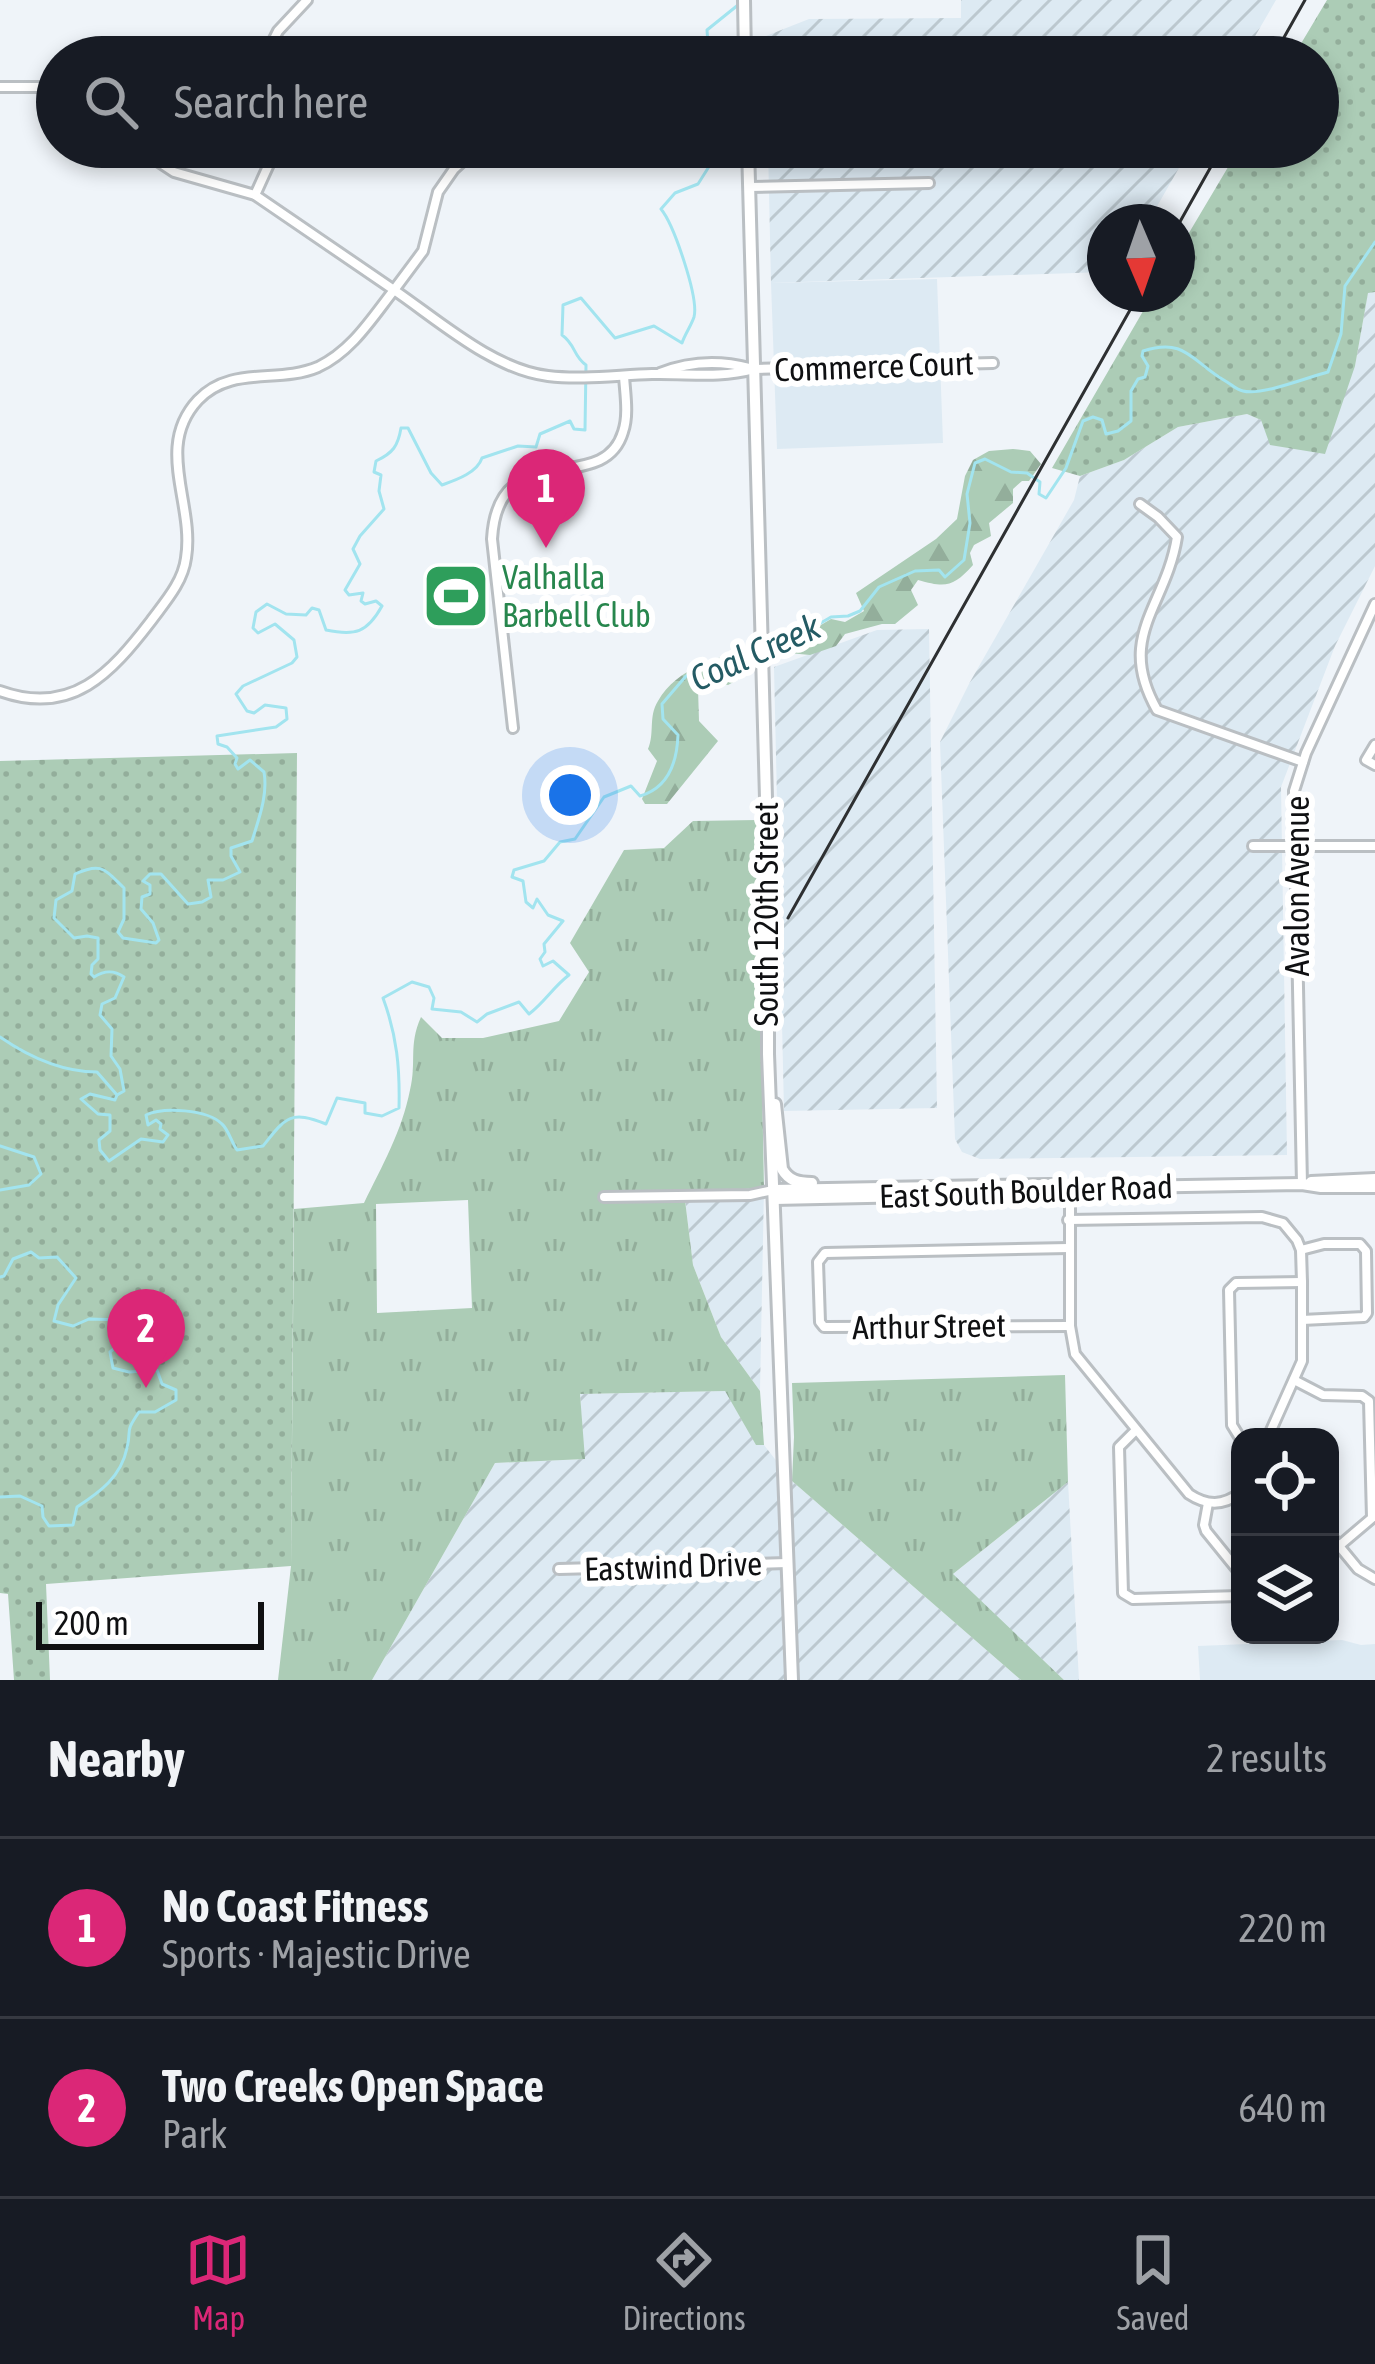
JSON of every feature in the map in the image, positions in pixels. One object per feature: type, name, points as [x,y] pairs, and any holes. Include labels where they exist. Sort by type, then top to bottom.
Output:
[{"type":"main road","points":[[744,6],[745,36]]},
{"type":"main road","name":"South 120th Street","points":[[749,168],[768,871],[768,1054],[792,1680]]},
{"type":"main road","name":"East South Boulder Road","points":[[768,1054],[779,1161],[787,1177],[803,1183],[889,1182],[922,1187]]},
{"type":"main road","name":"East South Boulder Road","points":[[773,1194],[1055,1193],[1070,1188],[1375,1183]]},
{"type":"main road","points":[[922,1187],[1070,1188]]},
{"type":"main road","name":"East South Boulder Road","points":[[773,1194],[922,1187]]},
{"type":"street","points":[[276,36],[307,0]]},
{"type":"street","points":[[0,87],[36,87]]},
{"type":"street","name":"Commerce Court","points":[[168,168],[255,194],[506,365],[527,373],[727,376],[754,370],[993,363]]},
{"type":"street","points":[[255,194],[267,168]]},
{"type":"street","points":[[0,691],[33,699],[64,696],[96,682],[125,654],[176,587],[186,561],[187,529],[176,454],[190,409],[210,388],[228,381],[298,373],[346,350],[423,251],[438,192],[455,168]]},
{"type":"street","points":[[749,187],[929,183]]},
{"type":"street","points":[[513,728],[492,539],[494,515],[506,494],[525,478],[585,466],[612,449],[624,430],[624,376]]},
{"type":"street","points":[[1140,504],[1174,532],[1177,540],[1139,658],[1157,710],[1303,761]]},
{"type":"street","name":"Avalon Avenue","points":[[1301,1184],[1293,799],[1303,761],[1375,604]]},
{"type":"street","points":[[1375,745],[1366,760],[1375,765]]},
{"type":"street","points":[[1253,846],[1375,846]]},
{"type":"street","points":[[1070,1188],[1070,1325],[1075,1354],[1189,1494],[1208,1503],[1231,1499]]},
{"type":"street","name":"East South Boulder Road","points":[[604,1197],[773,1194]]},
{"type":"street","points":[[1068,1220],[1271,1218],[1292,1232],[1301,1250],[1302,1361],[1272,1428]]},
{"type":"street","points":[[1301,1250],[1336,1243],[1360,1244],[1366,1251],[1364,1317],[1303,1320]]},
{"type":"street","name":"Arthur Street","points":[[1069,1248],[825,1253],[818,1262],[824,1327],[1070,1325]]},
{"type":"street","points":[[1234,1428],[1229,1290],[1236,1282],[1302,1282]]},
{"type":"street","points":[[1294,1380],[1323,1395],[1362,1396],[1369,1401],[1372,1518],[1340,1546]]},
{"type":"street","points":[[1136,1430],[1120,1447],[1123,1593],[1133,1599],[1231,1596]]},
{"type":"street","points":[[1208,1503],[1206,1531],[1231,1562]]},
{"type":"street","points":[[1331,1536],[1358,1569],[1375,1579]]},
{"type":"street","name":"Eastwind Drive","points":[[559,1569],[788,1563]]},
{"type":"shaded area","points":[[961,0],[1276,0],[1255,36],[766,36],[809,19],[961,18]]},
{"type":"shaded area","points":[[768,168],[1179,168],[1158,204],[1087,204],[1087,273],[771,283]]},
{"type":"shaded area","points":[[937,279],[943,443],[777,449],[771,283]]},
{"type":"shaded area","points":[[1368,292],[1375,292],[1375,566],[1335,646],[1281,787],[1287,1155],[980,1159],[962,1152],[955,1139],[940,742],[1074,500],[1080,476],[1124,460],[1178,427],[1247,414],[1261,420],[1355,366]]},
{"type":"shaded area","points":[[929,629],[937,1108],[784,1111],[774,667],[877,630]]},
{"type":"shaded area","points":[[764,1188],[760,1391],[721,1337],[693,1265],[684,1191]]},
{"type":"shaded area","points":[[725,1391],[756,1444],[764,1445],[792,1481],[1021,1680],[372,1680],[495,1463],[584,1459],[580,1394]]},
{"type":"shaded area","points":[[1068,1482],[1079,1680],[1064,1680],[952,1575]]},
{"type":"shaded area","points":[[1339,1640],[1375,1644],[1375,1680],[1200,1680],[1198,1646],[1339,1644]]},
{"type":"green space","points":[[1327,0],[1375,0],[1375,292],[1368,293],[1355,366],[1325,454],[1270,445],[1261,420],[1247,414],[1178,427],[1124,460],[1080,476],[1052,468],[1143,312],[1195,312],[1195,223],[1228,168],[1339,168],[1339,36],[1306,36]]},
{"type":"green space","points":[[989,451],[1030,451],[1041,464],[1029,481],[1013,489],[1013,503],[989,523],[991,536],[974,545],[973,565],[960,578],[942,585],[918,580],[911,590],[918,605],[895,624],[845,634],[836,646],[810,655],[789,653],[778,659],[772,654],[831,619],[845,622],[864,611],[856,593],[936,539],[957,519],[973,460]]},
{"type":"green space","points":[[753,650],[748,674],[728,685],[713,681],[698,688],[699,721],[718,741],[667,804],[645,804],[642,799],[657,761],[648,749],[658,701],[687,672]]},
{"type":"green space","points":[[297,753],[291,1566],[46,1584],[50,1680],[14,1680],[8,1594],[0,1593],[0,761]]},
{"type":"green space","points":[[757,820],[764,1188],[684,1192],[693,1265],[721,1337],[760,1391],[764,1445],[756,1445],[725,1391],[580,1394],[585,1459],[495,1463],[372,1680],[278,1680],[291,1566],[294,1209],[364,1203],[406,1105],[421,1017],[442,1038],[483,1038],[559,1021],[589,972],[570,943],[624,850],[664,848],[693,821]],"holes":[[[468,1200],[472,1308],[377,1313],[376,1204]]]},
{"type":"green space","points":[[1065,1375],[1068,1482],[953,1574],[1064,1680],[1021,1680],[792,1481],[792,1383]]},
{"type":"waterway","points":[[707,36],[707,30],[738,5]]},
{"type":"waterway","points":[[117,1095],[124,1091],[120,1069],[111,1056],[112,1029],[100,1015],[102,1004],[115,998],[124,977],[113,972],[91,974],[98,959],[98,938],[74,938],[54,918],[56,900],[72,891],[75,874],[102,869],[124,888],[124,919],[118,932],[123,938],[156,943],[153,923],[141,909],[142,897],[150,894],[150,885],[143,881],[150,874],[161,874],[188,904],[211,897],[208,880],[223,880],[240,872],[231,848],[252,841],[264,798],[264,772],[250,760],[238,769],[237,758],[218,744],[217,736],[276,727],[287,719],[286,708],[265,705],[254,713],[247,711],[236,694],[297,657],[294,640],[275,624],[258,633],[253,628],[256,612],[267,604],[286,614],[306,615],[312,608],[319,610],[326,630],[345,633],[371,622],[382,606],[376,601],[365,604],[363,593],[349,595],[345,590],[360,564],[353,549],[384,509],[381,475],[374,472],[376,461],[394,448],[401,428],[408,428],[442,485],[471,472],[482,458],[518,446],[536,447],[540,434],[570,421],[574,429],[585,430],[586,365],[562,335],[563,305],[581,298],[615,338],[654,326],[682,343],[694,317],[693,294],[661,209],[675,193],[698,184],[708,168]]},
{"type":"waterway","name":"Coal Creek","points":[[765,651],[773,651],[831,617],[860,611],[879,587],[915,571],[939,570],[945,577],[964,560],[970,523],[967,494],[975,463],[985,459],[1011,472],[1027,473],[1040,482],[1039,494],[1046,498],[1066,468],[1083,421],[1102,420],[1106,434],[1131,421],[1131,391],[1145,377],[1148,366],[1143,351],[1179,349],[1237,389],[1251,392],[1328,372],[1341,334],[1345,286],[1375,242]]},
{"type":"waterway","name":"Coal Creek","points":[[0,1037],[46,1062],[97,1072],[117,1095],[115,1100],[90,1094],[81,1099],[98,1114],[110,1115],[110,1131],[99,1140],[109,1161],[141,1139],[163,1142],[168,1135],[161,1124],[156,1120],[148,1125],[146,1115],[154,1112],[185,1111],[215,1119],[237,1150],[263,1146],[277,1128],[296,1117],[326,1124],[337,1098],[365,1103],[365,1113],[382,1116],[399,1108],[397,1052],[383,998],[412,982],[429,987],[432,1009],[461,1012],[477,1022],[519,1002],[529,1014],[535,1009],[569,975],[553,961],[543,966],[540,959],[544,944],[563,921],[548,915],[537,899],[533,908],[526,902],[523,881],[512,877],[514,870],[544,861],[560,842],[575,839],[604,797],[631,786],[640,796],[658,787],[673,764],[678,735],[663,719],[662,704],[686,676],[714,662],[756,652]]},
{"type":"waterway","name":"Coal Creek","points":[[0,1146],[34,1157],[41,1174],[29,1185],[0,1190]]},
{"type":"waterway","name":"Coal Creek","points":[[0,1277],[13,1259],[31,1252],[39,1258],[57,1257],[76,1278],[58,1305],[54,1321],[73,1326],[89,1319],[123,1320],[128,1337],[110,1352],[113,1368],[157,1370],[162,1384],[176,1390],[176,1400],[155,1412],[139,1412],[120,1467],[77,1507],[73,1525],[49,1526],[42,1506],[20,1496],[0,1497]]},
{"type":"railway","points":[[1285,36],[1305,0]]},
{"type":"railway","points":[[1190,204],[1210,168]]},
{"type":"railway","points":[[788,918],[1129,312]]},
{"type":"place","name":"No Coast Fitness","points":[[546,548]]},
{"type":"place","name":"Valhalla Barbell Club","points":[[456,596]]},
{"type":"place","name":"Two Creeks Open Space","points":[[146,1388]]}]
